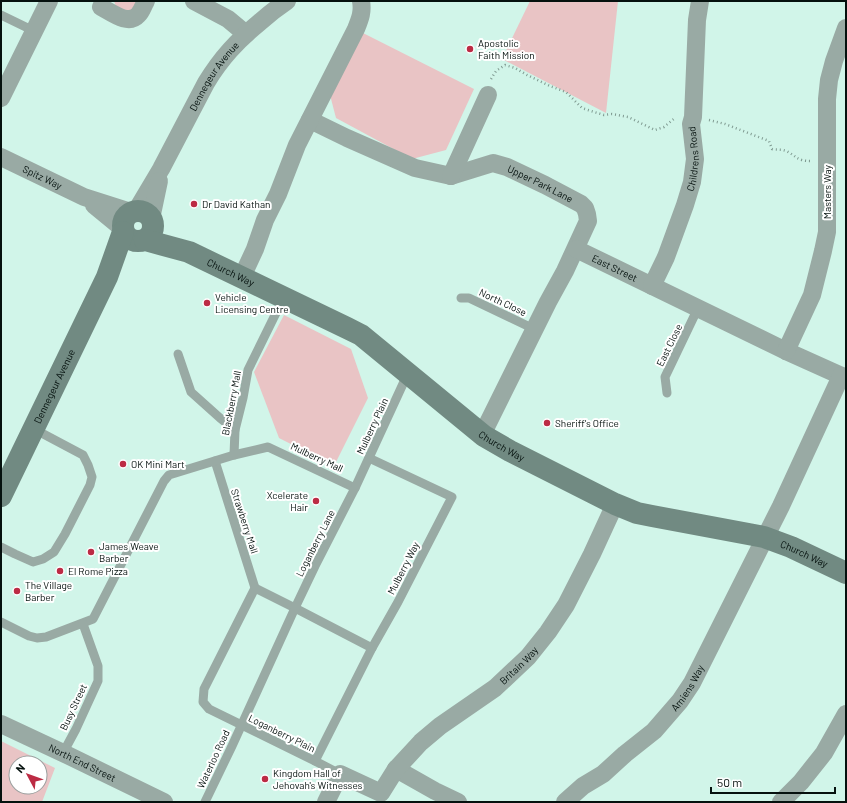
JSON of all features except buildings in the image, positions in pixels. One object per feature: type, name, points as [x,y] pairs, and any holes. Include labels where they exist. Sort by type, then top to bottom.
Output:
[{"type":"street","points":[[1,98],[49,1]]},
{"type":"street","points":[[101,7],[129,20],[138,16],[146,1]]},
{"type":"street","points":[[194,1],[228,19],[246,34]]},
{"type":"street","name":"Dennegeur Avenue","points":[[1,496],[107,278],[138,226],[161,169],[214,69],[246,34],[272,11],[287,1]]},
{"type":"street","points":[[242,277],[255,249],[265,220],[278,194],[297,145],[356,29],[362,8],[361,1]]},
{"type":"street","name":"Childrens Road","points":[[652,286],[666,257],[685,206],[692,182],[695,159],[691,124],[693,117],[697,20],[700,1]]},
{"type":"street","name":"Masters Way","points":[[786,350],[812,295],[827,232],[829,80],[846,28]]},
{"type":"street","points":[[451,176],[488,95]]},
{"type":"street","name":"Upper Park Lane","points":[[310,120],[415,168],[451,176],[493,163],[507,167],[581,204],[585,208],[588,221],[576,249]]},
{"type":"street","name":"Spitz Way","points":[[1,157],[84,197],[138,226]]},
{"type":"street","name":"Church Way","points":[[138,226],[361,335],[482,435],[510,451],[615,504],[637,513],[764,537],[791,547],[846,573]]},
{"type":"street","points":[[482,435],[534,329],[576,249]]},
{"type":"street","name":"East Street","points":[[576,249],[844,377],[781,506],[764,537]]},
{"type":"street","name":"Britain Way","points":[[340,774],[381,793],[396,769],[421,742],[433,731],[496,688],[528,657],[548,632],[566,605],[615,504]]},
{"type":"street","name":"Amiens Way","points":[[564,802],[583,786],[603,774],[654,731],[680,701],[695,677],[764,537]]},
{"type":"street","points":[[781,802],[801,782],[824,753],[846,714]]},
{"type":"street","name":"North End Street","points":[[1,724],[164,802]]},
{"type":"street","points":[[396,769],[458,802]]},
{"type":"street","points":[[326,802],[340,774]]},
{"type":"lane","points":[[1,15],[34,31]]},
{"type":"lane","name":"North Close","points":[[461,298],[469,298],[534,329]]},
{"type":"lane","name":"East Close","points":[[667,393],[665,377],[698,308]]},
{"type":"lane","name":"Blackberry Mall","points":[[234,455],[235,430],[248,370],[276,313]]},
{"type":"lane","points":[[178,354],[191,392],[235,430]]},
{"type":"lane","name":"Mulberry Plain","points":[[355,488],[408,374]]},
{"type":"lane","points":[[1,547],[33,562],[54,552],[90,485],[92,477],[88,465],[80,453],[34,429]]},
{"type":"lane","name":"Mulberry Mall","points":[[234,455],[268,447],[355,488]]},
{"type":"lane","points":[[1,622],[28,636],[37,638],[83,624],[93,619],[166,477],[234,455]]},
{"type":"lane","name":"Mulberry Way","points":[[369,458],[452,497],[398,602],[372,648]]},
{"type":"lane","name":"Strawberry Mall","points":[[214,461],[255,588]]},
{"type":"lane","name":"Loganberry Lane","points":[[241,725],[315,566],[355,488]]},
{"type":"lane","points":[[255,588],[372,648]]},
{"type":"lane","name":"Loganberry Plain","points":[[255,588],[204,689],[203,702],[209,709],[315,761],[372,648]]},
{"type":"lane","name":"Busy Street","points":[[63,753],[98,681],[98,666],[83,624]]},
{"type":"lane","name":"Waterloo Road","points":[[205,802],[241,725]]},
{"type":"lane","points":[[315,761],[340,774]]},
{"type":"path","points":[[488,95],[489,85],[496,71],[505,65],[515,68],[550,86],[566,92],[582,108],[604,114],[628,117],[655,130],[664,127],[675,118],[683,116],[693,117],[700,120],[710,120],[725,124],[769,141],[772,148],[785,150],[799,160],[828,158]]},
{"type":"shaded area","points":[[114,1],[140,1],[131,12],[116,7]]},
{"type":"shaded area","points":[[530,1],[618,1],[606,113],[502,59]]},
{"type":"shaded area","points":[[361,32],[474,89],[446,150],[412,159],[336,118],[330,95]]},
{"type":"shaded area","points":[[284,315],[351,349],[368,398],[334,466],[279,438],[254,372]]},
{"type":"shaded area","points":[[1,741],[29,755],[8,755],[8,795],[45,795],[42,802],[1,802]]},
{"type":"shaded area","points":[[48,764],[55,768],[48,786]]},
{"type":"place","name":"Apostolic Faith Mission","points":[[470,49]]},
{"type":"place","name":"Dr David Kathan","points":[[194,204]]},
{"type":"place","name":"Vehicle Licensing Centre","points":[[207,303]]},
{"type":"place","name":"Sheriff's Office","points":[[547,423]]},
{"type":"place","name":"OK Mini Mart","points":[[123,464]]},
{"type":"place","name":"Xcelerate Hair","points":[[316,501]]},
{"type":"place","name":"James Weave Barber","points":[[91,552]]},
{"type":"place","name":"El Rome Pizza","points":[[60,571]]},
{"type":"place","name":"The Village Barber","points":[[17,591]]},
{"type":"place","name":"Kingdom Hall of Jehovah's Witnesses","points":[[265,779]]}]
